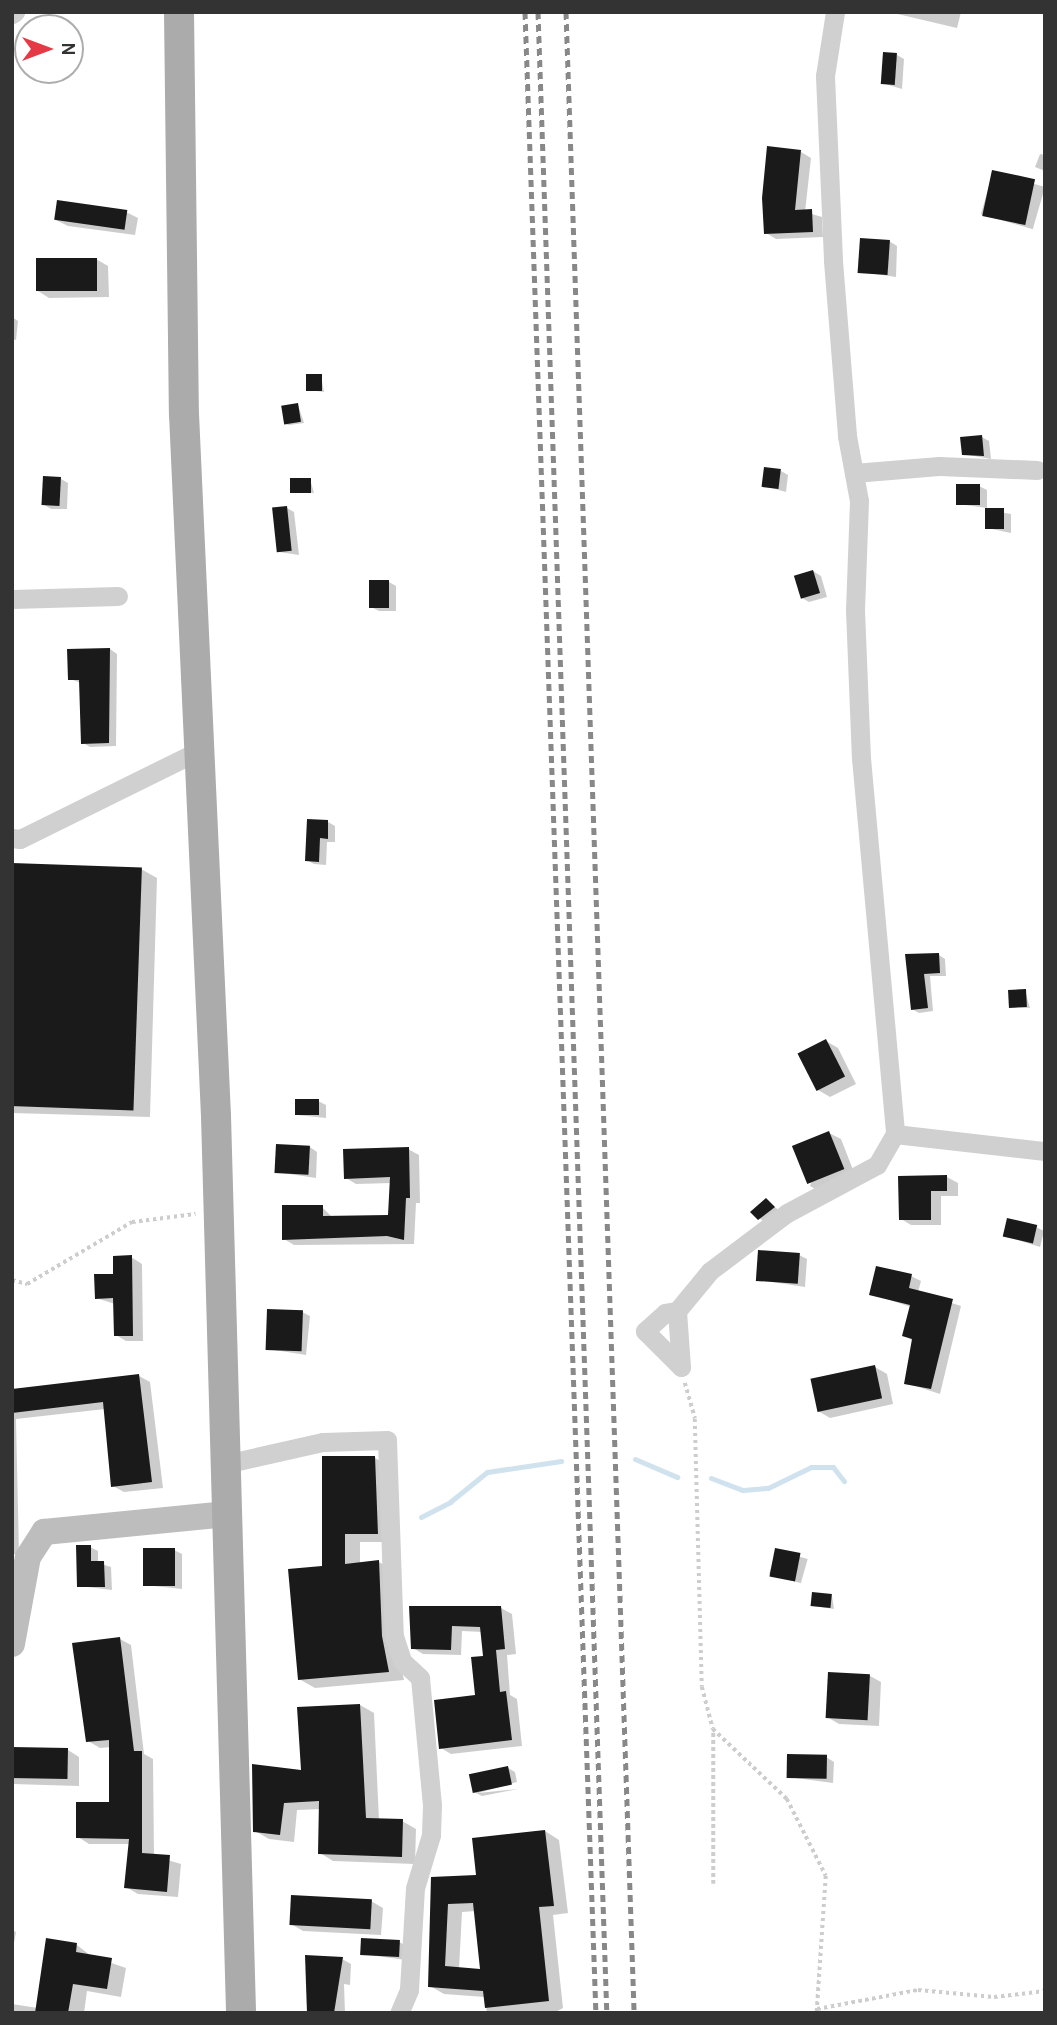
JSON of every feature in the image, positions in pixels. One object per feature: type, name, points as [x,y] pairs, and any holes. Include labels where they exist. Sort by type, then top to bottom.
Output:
[{"type":"main road","points":[[179,12],[184,414],[196,752],[218,1212],[240,2013]]},
{"type":"street","points":[[681,1367],[677,1311],[710,1271],[787,1213],[877,1165],[895,1134],[861,758],[855,610],[859,501],[833,261],[825,76],[835,12]]},
{"type":"street","points":[[854,473],[939,466],[1037,470]]},
{"type":"street","points":[[12,599],[118,596]]},
{"type":"street","points":[[12,838],[196,752]]},
{"type":"street","points":[[895,1134],[1045,1151]]},
{"type":"street","points":[[677,1311],[664,1312],[645,1331],[681,1367]]},
{"type":"street","points":[[225,1464],[323,1441],[387,1440],[394,1636],[402,1661],[420,1678],[432,1805],[431,1835],[415,1888],[409,1990],[399,2013]]},
{"type":"street","points":[[12,1644],[28,1557],[44,1532],[227,1514]]},
{"type":"path","points":[[12,1280],[27,1284],[132,1222],[218,1212]]},
{"type":"path","points":[[681,1367],[695,1419],[702,1687],[713,1728],[713,1884]]},
{"type":"path","points":[[713,1728],[787,1799],[826,1876],[817,2011],[918,1990],[995,1997],[1045,1991]]},
{"type":"building","points":[[883,52],[897,53],[895,85],[881,84]]},
{"type":"building","points":[[767,146],[801,150],[795,210],[812,209],[813,232],[764,234],[762,198]]},
{"type":"building","points":[[992,170],[1035,179],[1025,225],[982,216]]},
{"type":"building","points":[[57,200],[127,210],[125,230],[54,220]]},
{"type":"building","points":[[860,238],[890,240],[887,275],[858,273]]},
{"type":"building","points":[[36,258],[97,258],[97,291],[36,291]]},
{"type":"building","points":[[306,374],[322,374],[322,391],[306,391]]},
{"type":"building","points":[[298,403],[301,422],[284,424],[281,406]]},
{"type":"building","points":[[982,435],[984,456],[962,455],[960,437]]},
{"type":"building","points":[[764,467],[781,469],[778,489],[762,487]]},
{"type":"building","points":[[43,476],[61,477],[59,506],[41,505]]},
{"type":"building","points":[[290,478],[311,478],[311,493],[290,493]]},
{"type":"building","points":[[956,484],[980,484],[980,505],[956,505]]},
{"type":"building","points":[[287,506],[292,551],[277,552],[272,508]]},
{"type":"building","points":[[985,508],[1004,508],[1004,529],[985,529]]},
{"type":"building","points":[[813,570],[820,593],[801,599],[794,576]]},
{"type":"building","points":[[369,580],[389,580],[389,608],[369,608]]},
{"type":"building","points":[[110,648],[109,743],[81,744],[79,680],[68,680],[67,649]]},
{"type":"building","points":[[307,819],[328,820],[328,839],[320,838],[319,862],[305,861]]},
{"type":"building","points":[[12,863],[142,868],[133,1110],[12,1106]]},
{"type":"building","points":[[939,953],[940,973],[924,974],[928,1008],[911,1010],[905,954]]},
{"type":"building","points":[[1026,989],[1027,1007],[1009,1008],[1008,990]]},
{"type":"building","points":[[826,1039],[845,1076],[817,1091],[797,1054]]},
{"type":"building","points":[[295,1099],[319,1099],[319,1115],[295,1115]]},
{"type":"building","points":[[829,1131],[844,1169],[807,1184],[792,1146]]},
{"type":"building","points":[[276,1144],[310,1146],[308,1175],[274,1173]]},
{"type":"building","points":[[409,1147],[410,1198],[406,1198],[404,1240],[387,1236],[282,1240],[282,1205],[323,1205],[323,1216],[388,1215],[390,1177],[344,1179],[343,1149]]},
{"type":"building","points":[[947,1175],[947,1191],[931,1191],[931,1220],[899,1220],[898,1176]]},
{"type":"building","points":[[766,1198],[775,1207],[758,1220],[750,1212]]},
{"type":"building","points":[[1007,1218],[1037,1225],[1033,1243],[1003,1237]]},
{"type":"building","points":[[758,1250],[800,1253],[798,1284],[756,1281]]},
{"type":"building","points":[[132,1255],[133,1336],[114,1336],[113,1298],[95,1299],[94,1274],[113,1274],[113,1256]]},
{"type":"building","points":[[876,1266],[912,1274],[909,1288],[953,1299],[931,1389],[904,1384],[912,1339],[902,1336],[910,1305],[869,1295]]},
{"type":"building","points":[[267,1309],[303,1310],[302,1351],[266,1350]]},
{"type":"building","points":[[875,1365],[882,1398],[818,1412],[810,1379]]},
{"type":"building","points":[[139,1374],[152,1482],[111,1487],[103,1402],[12,1413],[12,1389]]},
{"type":"building","points":[[322,1456],[375,1456],[378,1534],[345,1534],[345,1564],[379,1560],[382,1636],[389,1672],[298,1680],[288,1569],[322,1566]]},
{"type":"building","points":[[76,1545],[91,1545],[91,1561],[104,1561],[105,1587],[77,1587]]},
{"type":"building","points":[[143,1548],[175,1548],[175,1586],[143,1586]]},
{"type":"building","points":[[775,1548],[801,1553],[795,1581],[769,1576]]},
{"type":"building","points":[[812,1592],[832,1594],[830,1608],[811,1606]]},
{"type":"building","points":[[409,1606],[501,1606],[505,1649],[496,1650],[500,1692],[506,1691],[512,1740],[439,1749],[434,1700],[475,1695],[471,1657],[483,1656],[480,1627],[452,1626],[451,1650],[411,1649]]},
{"type":"building","points":[[120,1637],[134,1751],[142,1751],[142,1853],[170,1855],[167,1892],[124,1888],[129,1839],[76,1838],[76,1802],[109,1802],[109,1740],[86,1742],[72,1643]]},
{"type":"building","points":[[828,1672],[870,1674],[868,1720],[826,1718]]},
{"type":"building","points":[[360,1704],[366,1818],[403,1819],[402,1857],[318,1854],[319,1801],[284,1803],[280,1835],[253,1832],[252,1764],[301,1770],[297,1707]]},
{"type":"building","points":[[12,1747],[68,1748],[67,1779],[12,1778]]},
{"type":"building","points":[[787,1754],[827,1755],[827,1779],[787,1778]]},
{"type":"building","points":[[508,1766],[512,1785],[473,1793],[469,1774]]},
{"type":"building","points":[[545,1830],[554,1906],[539,1907],[549,2001],[485,2008],[483,1991],[428,1987],[431,1877],[476,1875],[472,1838]],"holes":[[[473,1903],[480,1969],[445,1966],[448,1904]]]},
{"type":"building","points":[[291,1895],[372,1899],[370,1929],[289,1925]]},
{"type":"building","points":[[46,1938],[77,1943],[76,1952],[112,1958],[107,1989],[73,1984],[68,2013],[35,2013]]},
{"type":"building","points":[[361,1938],[400,1940],[399,1957],[360,1955]]},
{"type":"building","points":[[305,1955],[343,1957],[334,2013],[307,2013]]},
{"type":"waterway","points":[[635,1459],[677,1477]]},
{"type":"waterway","points":[[421,1517],[450,1502],[487,1472],[561,1461]]},
{"type":"waterway","points":[[711,1478],[743,1490],[768,1488],[811,1467],[833,1467],[844,1481]]},
{"type":"railway","points":[[525,12],[596,2013]]},
{"type":"railway","points":[[538,12],[607,2013]]},
{"type":"railway","points":[[566,12],[634,2013]]}]
